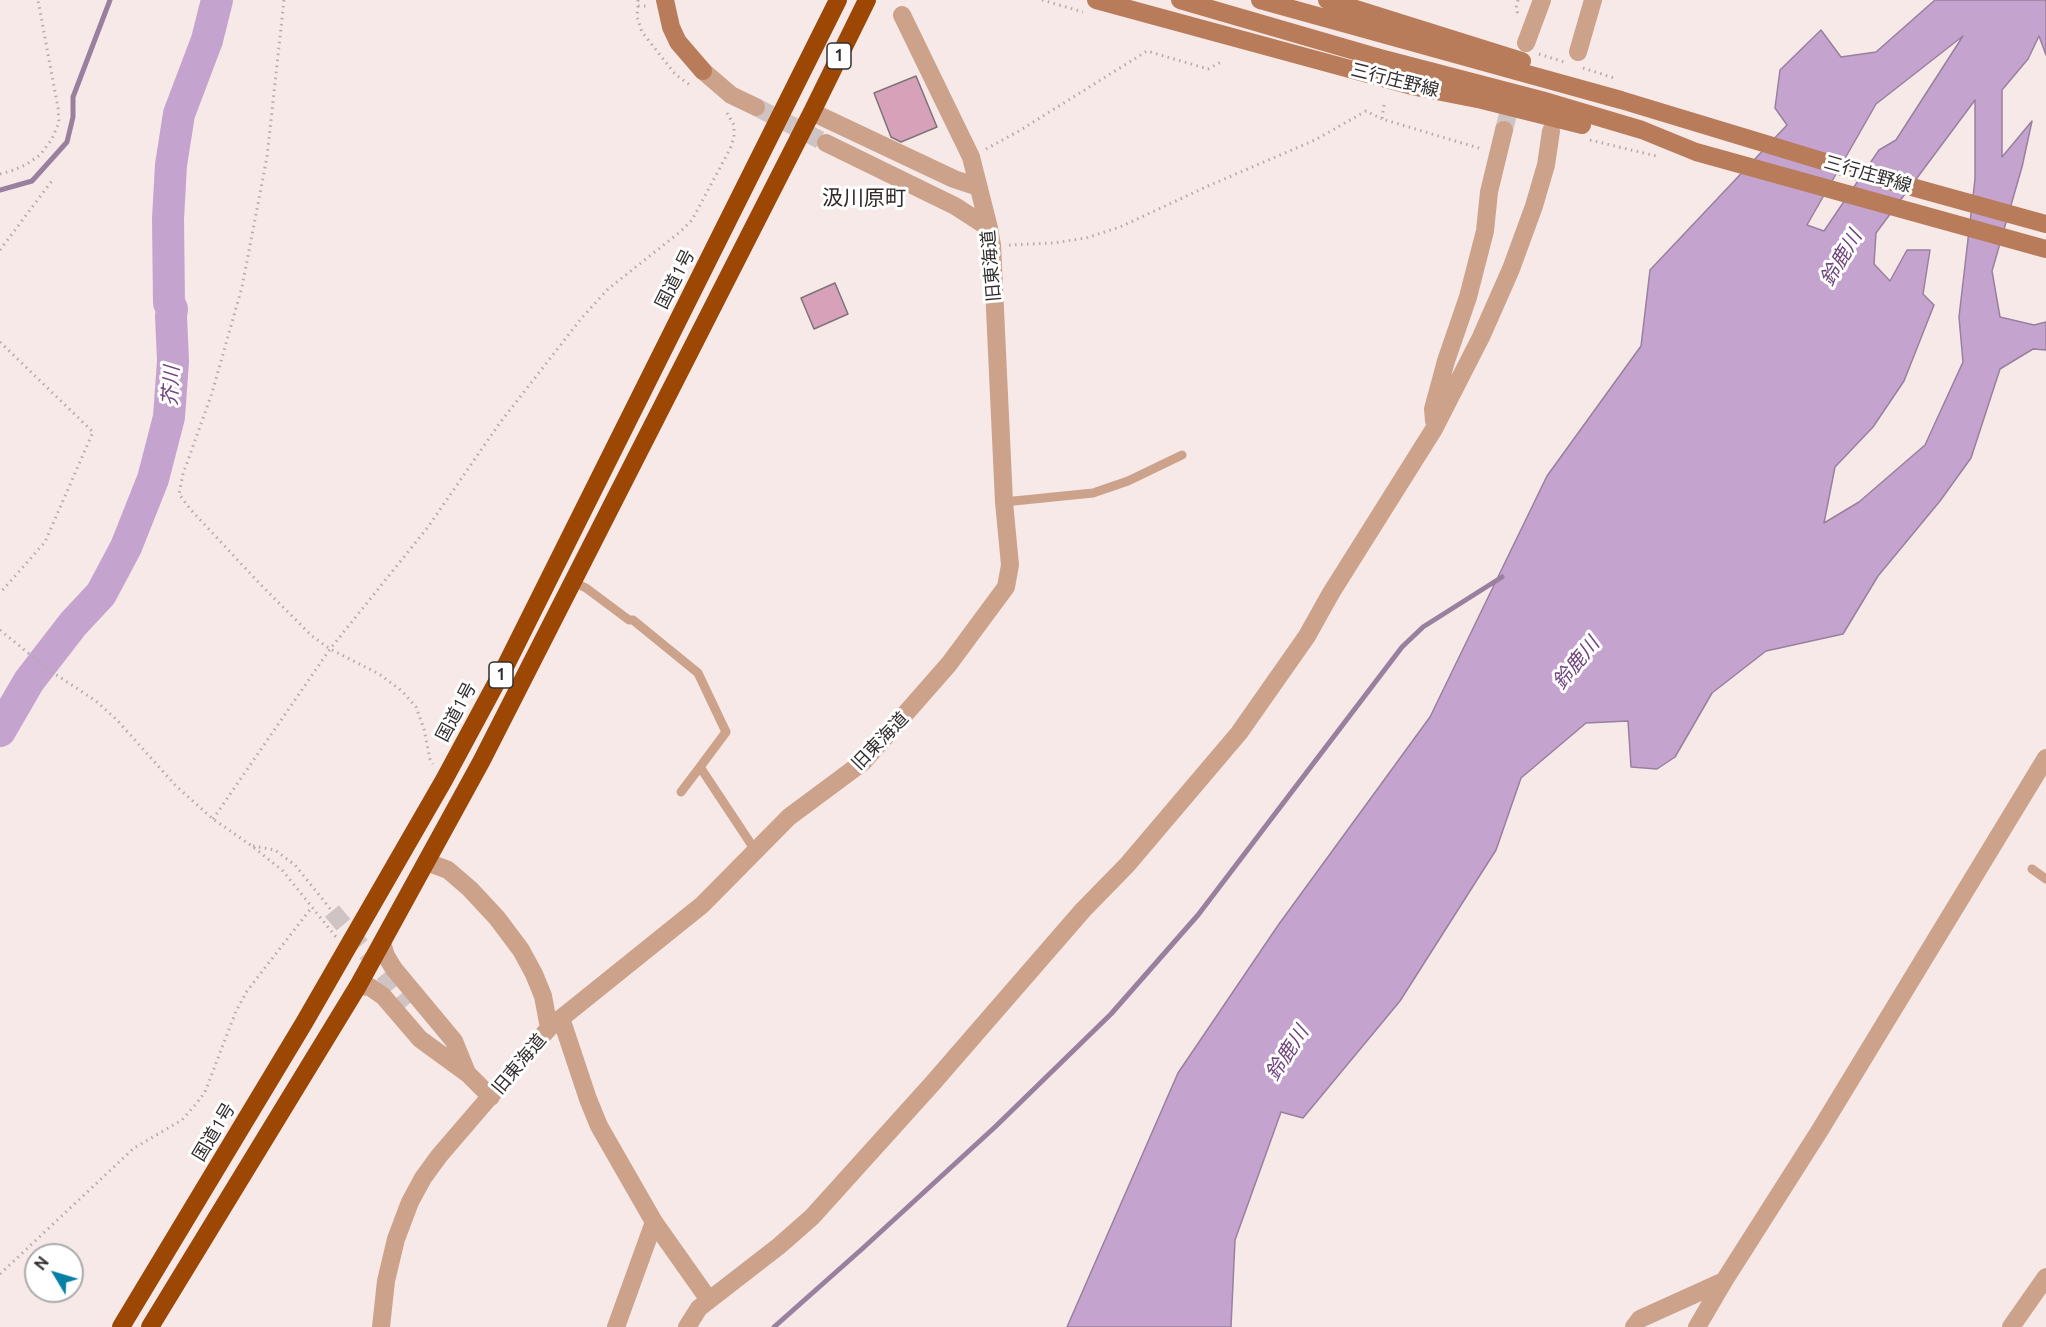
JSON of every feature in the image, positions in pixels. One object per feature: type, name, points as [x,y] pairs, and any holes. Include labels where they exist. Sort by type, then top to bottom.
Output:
[{"type":"highway","name":"国道1号","points":[[121,1327],[304,1023],[444,780],[507,663],[838,0]]},
{"type":"highway","name":"1","points":[[150,1327],[358,986],[500,728],[867,0]]},
{"type":"main road","points":[[665,0],[670,27],[678,42],[703,71]]},
{"type":"main road","name":"三行庄野線","points":[[1096,0],[1416,87],[1482,100],[1550,123],[1696,152],[2046,249]]},
{"type":"main road","name":"三行庄野線","points":[[1180,0],[1376,57],[1541,100],[1642,130],[1696,152]]},
{"type":"main road","name":"三行庄野線","points":[[1260,0],[1621,100],[1872,176],[2046,224]]},
{"type":"main road","name":"三行庄野線","points":[[1327,0],[1550,70],[1621,100]]},
{"type":"street","points":[[1526,43],[1542,0]]},
{"type":"street","points":[[1578,52],[1593,0]]},
{"type":"street","name":"旧東海道","points":[[381,1327],[384,1298],[396,1239],[410,1202],[423,1178],[439,1156],[555,1023],[702,905],[789,817],[863,762],[949,664],[1006,587],[1011,565],[1004,502],[990,237],[971,157],[902,15]]},
{"type":"street","points":[[703,71],[731,95],[756,107]]},
{"type":"street","points":[[812,112],[954,179],[978,187]]},
{"type":"street","points":[[687,1327],[699,1308],[779,1246],[812,1217],[932,1084],[1083,910],[1127,865],[1239,733],[1307,636],[1331,593],[1434,429],[1481,337],[1511,269],[1534,206],[1546,165],[1550,123]]},
{"type":"street","points":[[1434,429],[1433,409],[1446,361],[1468,297],[1485,231],[1489,192],[1504,130]]},
{"type":"street","points":[[826,143],[955,206],[990,237]]},
{"type":"street","points":[[1698,1327],[1724,1281],[1820,1130],[2046,758]]},
{"type":"street","points":[[427,862],[448,870],[470,890],[497,918],[515,942],[534,974],[599,1126],[654,1221],[709,1300]]},
{"type":"street","points":[[382,943],[386,956],[394,969],[454,1041],[468,1074]]},
{"type":"street","points":[[358,986],[370,987],[383,996],[420,1039],[468,1074]]},
{"type":"street","points":[[408,1004],[468,1074],[491,1096]]},
{"type":"street","points":[[616,1327],[654,1221]]},
{"type":"street","points":[[2011,1327],[2046,1277]]},
{"type":"street","points":[[1634,1327],[1640,1319],[1724,1281]]},
{"type":"lane","points":[[1004,502],[1093,493],[1142,475],[1182,455]]},
{"type":"lane","points":[[573,582],[586,588],[629,620],[633,620],[698,673],[726,732],[681,792]]},
{"type":"lane","points":[[700,767],[755,850]]},
{"type":"lane","points":[[2032,869],[2046,879]]},
{"type":"path","points":[[0,174],[15,171],[40,154],[52,139],[59,122],[38,0]]},
{"type":"path","points":[[284,0],[267,157],[242,286],[212,393],[183,474],[179,494],[261,585],[312,636],[330,649],[379,674],[402,691],[416,707],[424,729],[430,759],[444,780]]},
{"type":"path","points":[[638,6],[637,17],[642,32],[675,74],[696,89]]},
{"type":"path","points":[[971,157],[1019,131],[1147,51],[1208,69],[1221,62]]},
{"type":"path","points":[[1382,119],[1384,105]]},
{"type":"path","points":[[213,819],[330,649],[428,527],[499,424],[585,313],[608,289],[692,220],[734,137],[734,125],[728,114],[720,108]]},
{"type":"path","points":[[990,237],[1064,241],[1086,238],[1120,227],[1315,140],[1366,111],[1382,119],[1498,154]]},
{"type":"path","points":[[0,250],[54,178]]},
{"type":"path","points":[[0,342],[93,432],[45,542],[0,593]]},
{"type":"path","points":[[0,630],[49,670],[96,701],[117,720],[176,786],[213,819],[283,871],[346,950]]},
{"type":"path","points":[[252,846],[275,850],[295,865],[332,911]]},
{"type":"path","points":[[0,1274],[134,1148],[182,1120],[196,1104],[205,1092],[236,1011],[247,991],[312,907]]},
{"type":"water","name":"鈴鹿川","points":[[1935,0],[2046,0],[2046,55],[2039,36],[2028,59],[2002,90],[2002,157],[2032,121],[2022,167],[1992,271],[2000,317],[2034,325],[2046,322],[2046,350],[2033,349],[2000,369],[1971,458],[1940,501],[1878,576],[1843,634],[1766,651],[1712,693],[1675,757],[1657,769],[1631,767],[1628,721],[1586,723],[1521,778],[1496,850],[1400,1001],[1303,1118],[1281,1112],[1235,1240],[1231,1327],[1067,1327],[1178,1073],[1279,924],[1430,717],[1547,476],[1641,346],[1650,270],[1787,125],[1775,108],[1780,70],[1821,30],[1841,57],[1876,52]],"holes":[[[1963,36],[1896,140],[1879,150],[1824,231],[1807,225],[1876,104]],[[1975,100],[1975,179],[1959,317],[1963,362],[1925,445],[1859,502],[1824,523],[1835,467],[1873,427],[1904,381],[1934,305],[1923,294],[1930,250],[1907,250],[1890,281],[1874,264],[1876,233]]]},
{"type":"building","points":[[916,76],[937,127],[901,142],[891,137],[874,93]]},
{"type":"building","points":[[835,283],[848,314],[814,329],[801,298]]},
{"type":"waterway","points":[[0,190],[32,181],[67,142],[73,117],[73,97],[110,0]]},
{"type":"waterway","name":"芥川","points":[[0,731],[29,681],[73,624],[101,594],[126,547],[153,479],[169,417],[173,361],[172,309],[169,303],[168,219],[171,165],[179,114],[207,40],[217,0]]},
{"type":"waterway","points":[[774,1327],[995,1127],[1111,1014],[1198,915],[1402,647],[1423,627],[1502,577]]},
{"type":"tunnel","points":[[1504,130],[1522,59]]},
{"type":"tunnel","points":[[756,107],[826,143]]},
{"type":"tunnel","points":[[332,911],[409,1004]]},
{"type":"district","name":"汲川原町","points":[[864,198]]}]
